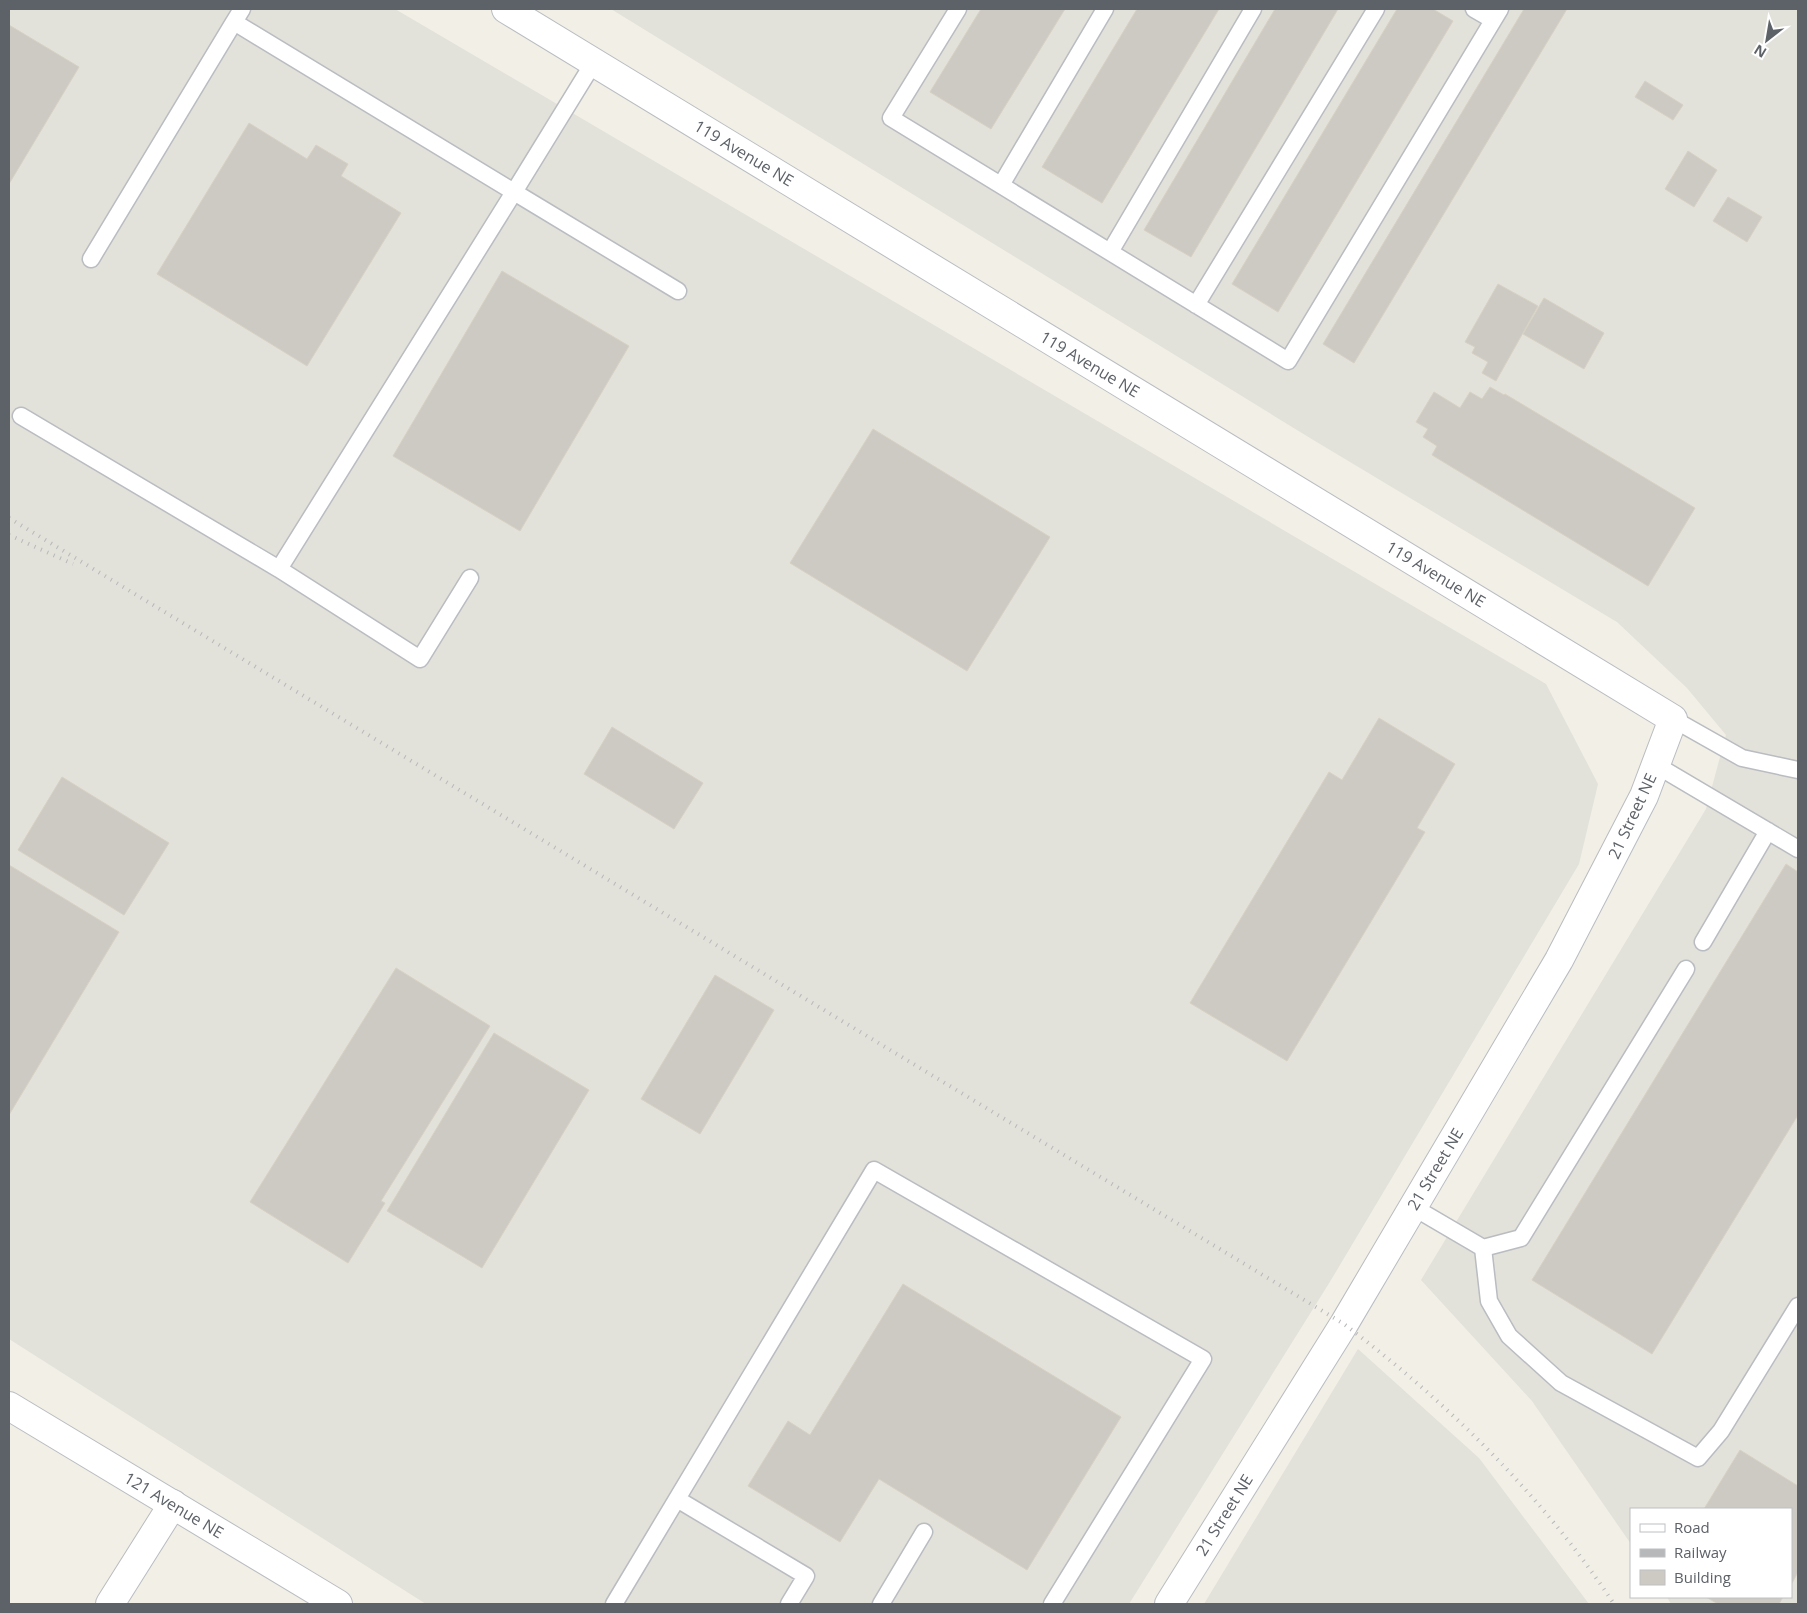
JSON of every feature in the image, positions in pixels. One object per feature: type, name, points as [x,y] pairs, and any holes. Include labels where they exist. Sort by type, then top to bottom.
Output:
[{"type":"street","name":"119 Avenue NE","points":[[506,9],[1673,719]]},
{"type":"street","name":"21 Street NE","points":[[1169,1604],[1344,1324],[1560,960],[1644,796],[1673,719]]},
{"type":"street","name":"121 Avenue NE","points":[[9,1406],[338,1604]]},
{"type":"street","points":[[110,1604],[173,1504]]},
{"type":"lane","points":[[958,9],[891,118],[1288,361],[1496,14],[1474,9]]},
{"type":"lane","points":[[1000,185],[1104,9]]},
{"type":"lane","points":[[1110,252],[1253,9]]},
{"type":"lane","points":[[1196,305],[1376,9]]},
{"type":"lane","points":[[91,259],[238,15],[514,192],[678,291]]},
{"type":"lane","points":[[279,569],[594,62]]},
{"type":"lane","points":[[21,416],[279,569],[420,659],[470,578]]},
{"type":"lane","points":[[1673,719],[1742,758],[1798,770]]},
{"type":"lane","points":[[1656,765],[1798,849]]},
{"type":"lane","points":[[1703,942],[1768,832]]},
{"type":"lane","points":[[1413,1207],[1483,1248],[1521,1238],[1686,969]]},
{"type":"lane","points":[[614,1604],[874,1170],[1202,1359],[1052,1604]]},
{"type":"lane","points":[[1483,1248],[1489,1301],[1509,1336],[1561,1383],[1698,1458],[1721,1430],[1798,1306]]},
{"type":"lane","points":[[677,1499],[806,1576],[789,1604]]},
{"type":"lane","points":[[881,1604],[924,1532]]},
{"type":"shaded area","points":[[9,9],[395,9],[1546,684],[1598,784],[1579,864],[1331,1280],[1129,1604],[426,1604],[9,1339]]},
{"type":"shaded area","points":[[611,9],[1798,9],[1798,1604],[1671,1604],[1668,1598],[1792,1598],[1792,1508],[1630,1508],[1630,1543],[1532,1401],[1421,1280],[1706,809],[1726,735],[1687,688],[1617,622],[1315,441]]},
{"type":"shaded area","points":[[1358,1349],[1479,1458],[1589,1604],[1204,1604]]},
{"type":"building","points":[[981,9],[1065,9],[991,129],[930,92]]},
{"type":"building","points":[[1137,9],[1219,9],[1102,203],[1042,167]]},
{"type":"building","points":[[1275,9],[1338,9],[1191,257],[1144,230]]},
{"type":"building","points":[[1397,9],[1433,9],[1453,21],[1278,312],[1232,284]]},
{"type":"building","points":[[1524,9],[1567,9],[1354,363],[1323,344]]},
{"type":"building","points":[[9,25],[79,67],[9,184]]},
{"type":"building","points":[[1645,81],[1683,105],[1673,120],[1635,97]]},
{"type":"building","points":[[249,123],[307,159],[316,145],[348,164],[341,176],[401,213],[307,366],[157,274]]},
{"type":"building","points":[[1688,151],[1717,170],[1694,207],[1665,189]]},
{"type":"building","points":[[1728,197],[1762,217],[1747,242],[1713,221]]},
{"type":"building","points":[[502,271],[629,346],[520,531],[393,456]]},
{"type":"building","points":[[1498,284],[1538,306],[1496,381],[1482,373],[1488,362],[1472,353],[1475,347],[1465,342]]},
{"type":"building","points":[[1544,298],[1604,333],[1584,369],[1523,334]]},
{"type":"building","points":[[1490,387],[1505,394],[1695,508],[1648,586],[1432,455],[1437,446],[1423,437],[1428,429],[1416,422],[1434,392],[1460,408],[1470,392],[1482,399]]},
{"type":"building","points":[[873,429],[1050,537],[967,671],[790,563]]},
{"type":"building","points":[[1379,718],[1455,764],[1417,828],[1425,832],[1287,1061],[1190,1003],[1329,772],[1342,780]]},
{"type":"building","points":[[612,727],[703,783],[674,829],[584,774]]},
{"type":"building","points":[[62,777],[169,843],[124,915],[18,850]]},
{"type":"building","points":[[1786,864],[1798,872],[1798,1115],[1652,1354],[1532,1280]]},
{"type":"building","points":[[9,865],[119,932],[9,1115]]},
{"type":"building","points":[[396,968],[490,1026],[381,1201],[385,1203],[348,1263],[250,1202]]},
{"type":"building","points":[[715,975],[774,1010],[700,1134],[641,1099]]},
{"type":"building","points":[[494,1033],[589,1090],[482,1268],[387,1211]]},
{"type":"building","points":[[903,1284],[1121,1417],[1027,1570],[879,1479],[840,1542],[748,1486],[788,1421],[810,1435]]},
{"type":"building","points":[[1740,1450],[1798,1486],[1798,1572],[1792,1583],[1792,1508],[1705,1508]]},
{"type":"building","points":[[1708,1598],[1782,1598],[1779,1604],[1718,1604]]},
{"type":"railway","points":[[9,518],[1344,1324],[1420,1386],[1491,1452],[1556,1525],[1614,1604]]},
{"type":"railway","points":[[9,535],[73,564]]}]
